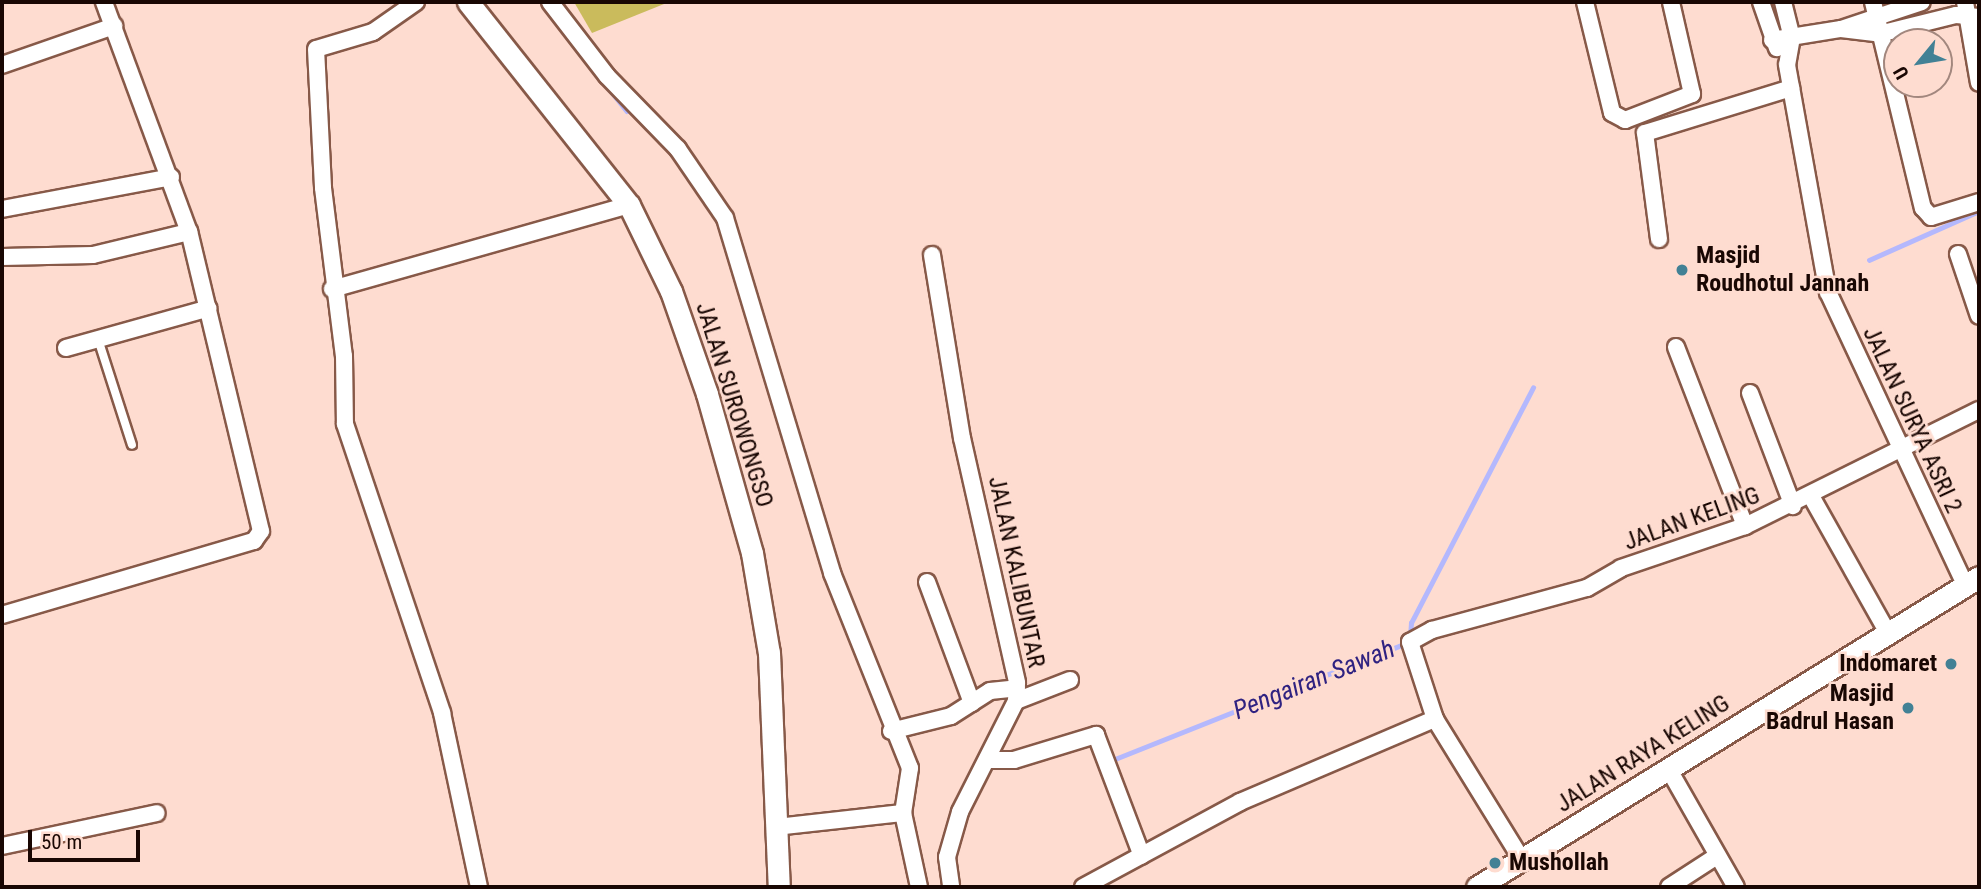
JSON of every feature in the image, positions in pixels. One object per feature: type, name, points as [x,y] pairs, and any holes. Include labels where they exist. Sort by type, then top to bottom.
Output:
[{"type":"street","points":[[2,615],[258,536],[209,308],[188,232],[172,177],[104,2]]},
{"type":"street","points":[[416,2],[373,32],[316,49],[332,289],[344,356],[345,424],[442,713],[479,887]]},
{"type":"street","name":"JALAN SUROWONGSO","points":[[468,2],[629,205],[671,291],[707,394],[752,553],[769,653],[779,887]]},
{"type":"street","points":[[550,2],[607,76],[686,159],[725,218],[832,573],[898,728],[910,768],[903,813],[919,887]]},
{"type":"street","points":[[1585,2],[1612,113],[1625,120],[1692,94],[1671,2]]},
{"type":"street","points":[[1761,2],[1772,40],[1787,65]]},
{"type":"street","points":[[1783,2],[1792,37],[1787,65]]},
{"type":"street","points":[[1841,29],[1875,8],[1922,2]]},
{"type":"street","points":[[1875,8],[1879,34],[1926,213],[1931,217],[1979,202]]},
{"type":"street","points":[[1772,40],[1841,29],[1879,34],[1970,11],[1979,83]]},
{"type":"street","points":[[2,65],[114,26]]},
{"type":"street","name":"JALAN SURYA ASRI 2","points":[[1787,65],[1828,292],[1900,453],[1973,582]]},
{"type":"street","points":[[1659,239],[1645,133],[1791,88]]},
{"type":"street","points":[[2,209],[172,177]]},
{"type":"street","points":[[332,289],[629,205]]},
{"type":"street","points":[[2,257],[93,255],[188,232]]},
{"type":"street","points":[[1958,254],[1979,316]]},
{"type":"street","name":"JALAN KALIBUNTAR","points":[[932,255],[962,438],[1013,692],[987,760],[960,812],[947,857],[951,887]]},
{"type":"street","points":[[66,348],[209,308]]},
{"type":"street","points":[[1676,347],[1745,526]]},
{"type":"street","points":[[1750,393],[1793,506]]},
{"type":"street","name":"JALAN KELING","points":[[1435,719],[1410,642],[1432,630],[1587,588],[1621,568],[1745,526],[1793,506],[1900,453],[1979,410]]},
{"type":"street","points":[[1811,496],[1889,635]]},
{"type":"street","points":[[928,582],[972,703]]},
{"type":"street","name":"JALAN RAYA KELING","points":[[1478,887],[1973,582]]},
{"type":"street","points":[[898,728],[939,720],[990,691],[1013,692],[1070,680]]},
{"type":"street","points":[[1083,887],[1240,802],[1435,719],[1522,860]]},
{"type":"street","points":[[987,760],[1014,760],[1096,735],[1142,856]]},
{"type":"street","points":[[1668,768],[1736,887]]},
{"type":"street","points":[[2,846],[157,813]]},
{"type":"street","points":[[776,827],[903,813]]},
{"type":"street","points":[[1669,887],[1717,856]]},
{"type":"lane","points":[[98,339],[132,445]]},
{"type":"shaded area","points":[[574,2],[669,2],[592,33]]},
{"type":"waterway","points":[[549,13],[627,111]]},
{"type":"waterway","points":[[1869,260],[1979,211]]},
{"type":"waterway","name":"Pengairan Sawah","points":[[1410,637],[1411,623],[1533,388]]},
{"type":"waterway","name":"Pengairan Sawah","points":[[1110,761],[1406,643]]},
{"type":"place","name":"Masjid Roudhotul Jannah","points":[[1682,270]]},
{"type":"place","name":"Indomaret","points":[[1951,664]]},
{"type":"place","name":"Masjid Badrul Hasan","points":[[1908,708]]},
{"type":"place","name":"Mushollah","points":[[1495,863]]}]
